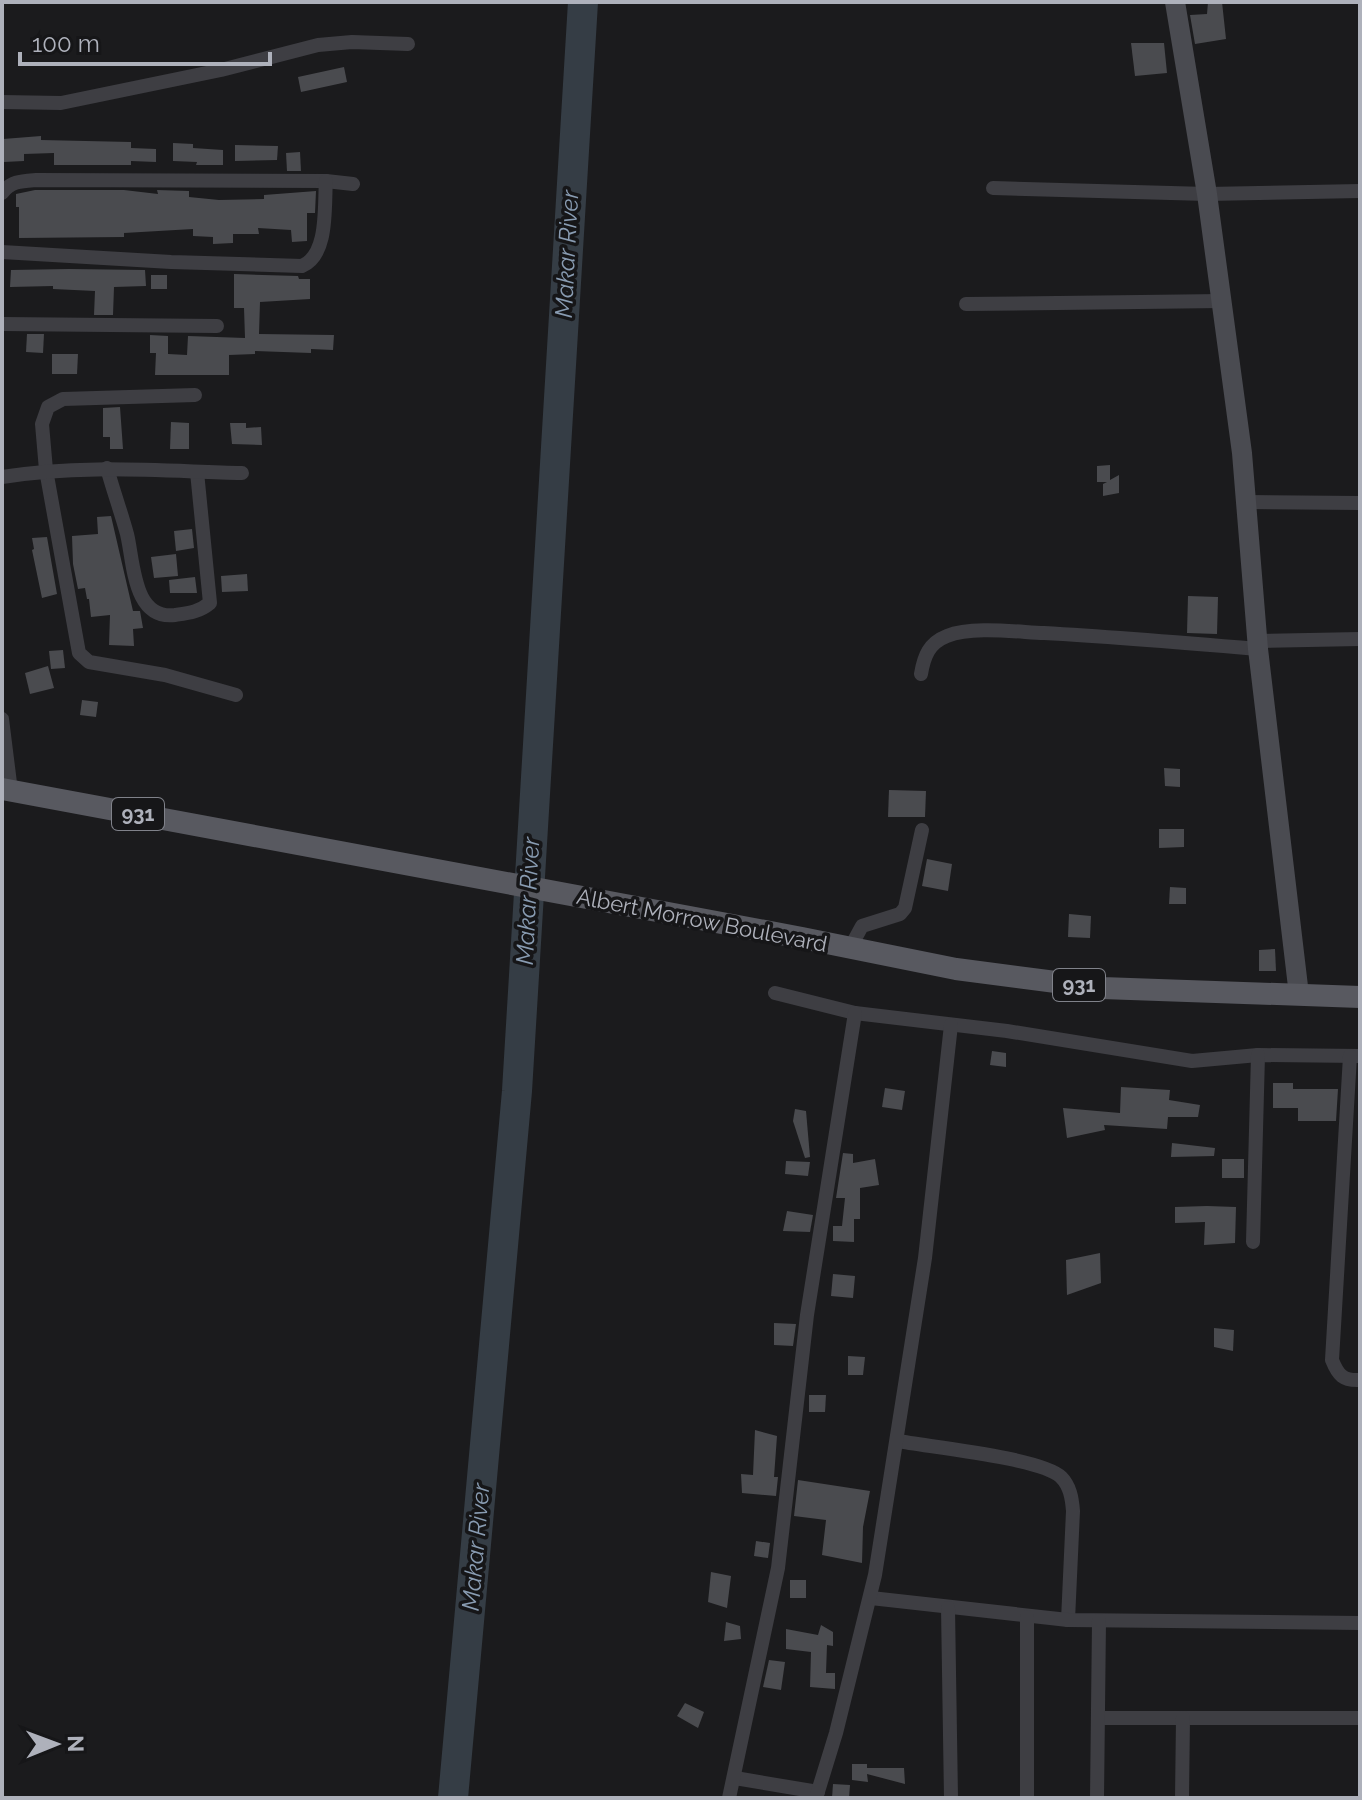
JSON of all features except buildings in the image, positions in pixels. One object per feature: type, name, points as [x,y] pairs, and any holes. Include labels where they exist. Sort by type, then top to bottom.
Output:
[{"type":"main road","name":"Albert Morrow Boulevard","points":[[7,790],[956,969],[1102,988],[1360,997]]},
{"type":"street","points":[[1175,2],[1222,301],[1247,502],[1257,645],[1299,995]]},
{"type":"street","points":[[2,102],[61,103],[221,70],[318,45],[352,42],[408,44]]},
{"type":"street","points":[[2,193],[18,181],[36,180],[326,181],[353,184]]},
{"type":"street","points":[[2,251],[171,262],[302,266],[315,257],[319,245],[326,181]]},
{"type":"street","points":[[993,188],[1207,194],[1360,191]]},
{"type":"street","points":[[966,304],[1222,301]]},
{"type":"street","points":[[2,324],[217,326]]},
{"type":"street","points":[[195,395],[63,399],[54,402],[44,412],[42,424],[46,470],[79,653],[89,662],[165,675],[236,695]]},
{"type":"street","points":[[107,468],[127,535],[137,586],[143,601],[154,612],[166,616],[193,613],[210,603],[197,472]]},
{"type":"street","points":[[2,477],[46,470],[107,468],[242,473]]},
{"type":"street","points":[[1247,502],[1360,503]]},
{"type":"street","points":[[921,674],[924,657],[932,645],[944,637],[976,631],[1257,645],[1360,639]]},
{"type":"street","points":[[2,719],[7,790]]},
{"type":"street","points":[[850,948],[862,926],[900,914],[905,908],[922,830]]},
{"type":"street","points":[[775,993],[855,1013],[1140,1051],[1192,1061],[1258,1055],[1355,1056],[1332,1360],[1339,1375],[1348,1381],[1360,1380]]},
{"type":"street","points":[[729,1798],[778,1568],[807,1315],[855,1013]]},
{"type":"street","points":[[735,1778],[817,1795],[836,1733],[871,1598],[898,1441],[925,1258],[951,1025]]},
{"type":"street","points":[[1253,1242],[1258,1055]]},
{"type":"street","points":[[898,1441],[1015,1461],[1050,1470],[1062,1478],[1071,1493],[1073,1511],[1068,1620]]},
{"type":"street","points":[[871,1598],[1068,1620],[1360,1623]]},
{"type":"street","points":[[948,1608],[951,1798]]},
{"type":"street","points":[[1027,1617],[1027,1798]]},
{"type":"street","points":[[1097,1798],[1099,1621]]},
{"type":"street","points":[[1099,1718],[1360,1718]]},
{"type":"street","points":[[1182,1798],[1183,1718]]},
{"type":"waterway","name":"Makar River","points":[[453,1798],[517,1091],[583,2]]}]
